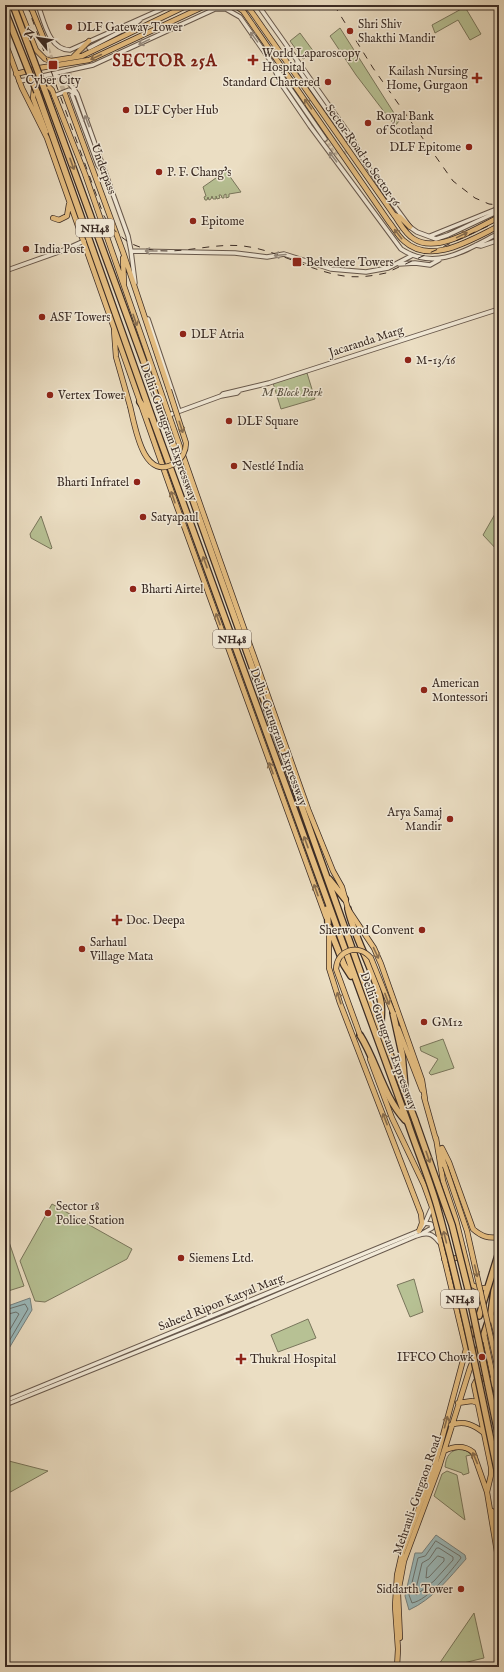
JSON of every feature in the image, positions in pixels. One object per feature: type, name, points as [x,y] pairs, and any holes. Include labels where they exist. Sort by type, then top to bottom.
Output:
[{"type":"highway","name":"Delhi-Gurugram Expressway","points":[[13,5],[146,368],[452,1226],[468,1290],[499,1438]]},
{"type":"highway","name":"Delhi-Gurugram Expressway","points":[[5,10],[36,92],[436,1204],[473,1354],[499,1480]]},
{"type":"highway","points":[[146,368],[149,358]]},
{"type":"highway","points":[[140,402],[153,420]]},
{"type":"highway","points":[[326,874],[345,899]]},
{"type":"highway","points":[[327,901],[328,925],[344,965],[356,985]]},
{"type":"highway","points":[[348,908],[355,932],[376,985],[381,1004],[381,1030]]},
{"type":"highway","points":[[393,1014],[400,1045],[405,1094]]},
{"type":"highway","points":[[360,1035],[369,1050],[397,1110],[408,1123]]},
{"type":"highway","points":[[478,1316],[499,1252]]},
{"type":"highway","points":[[484,1334],[491,1314],[494,1291],[499,1274]]},
{"type":"main road","points":[[30,5],[43,37]]},
{"type":"main road","points":[[5,10],[10,6],[19,7],[36,50],[45,59],[51,61],[82,56],[188,5]]},
{"type":"main road","points":[[16,74],[39,68],[89,60],[207,5]]},
{"type":"main road","points":[[234,5],[243,11],[389,222],[404,241],[412,247],[423,251],[450,248],[499,226]]},
{"type":"main road","name":"Sector Road to Sector 56","points":[[246,5],[394,216],[413,239],[427,244],[437,244],[450,240],[499,217]]},
{"type":"main road","points":[[72,57],[89,41]]},
{"type":"main road","points":[[5,42],[19,81],[47,138],[328,925],[329,968],[340,1003],[421,1214],[421,1232]]},
{"type":"main road","points":[[32,70],[35,78]]},
{"type":"main road","points":[[47,138],[45,126],[33,98],[34,88],[41,82],[50,86],[85,174],[308,809],[333,872],[342,887],[348,908],[374,948],[381,964],[422,1080],[425,1099]]},
{"type":"main road","name":"Underpass","points":[[65,94],[141,303],[145,321],[186,443],[186,448],[182,457],[175,463],[166,467],[155,466],[146,458],[138,438],[114,348],[113,325]]},
{"type":"main road","points":[[53,218],[59,220],[67,216],[69,201]]},
{"type":"main road","points":[[394,216],[400,217],[410,227]]},
{"type":"main road","points":[[123,252],[125,290]]},
{"type":"main road","points":[[466,1348],[432,1207],[360,1035],[336,969],[336,963],[340,956],[348,950],[362,950],[371,958],[425,1099],[436,1138],[467,1231],[499,1374]]},
{"type":"main road","points":[[436,1138],[449,1162],[473,1230],[487,1238],[499,1237]]},
{"type":"main road","points":[[436,1138],[443,1181],[456,1220],[472,1285],[478,1288],[488,1288]]},
{"type":"main road","points":[[399,1156],[411,1159]]},
{"type":"main road","points":[[444,1258],[448,1260],[458,1258],[464,1254]]},
{"type":"main road","points":[[491,1314],[499,1345]]},
{"type":"main road","name":"Mehrauli-Gurgaon Road","points":[[398,1667],[401,1656],[398,1604],[399,1581],[429,1486],[466,1348],[478,1316]]},
{"type":"main road","points":[[461,1327],[466,1329],[474,1329]]},
{"type":"main road","points":[[484,1334],[499,1405]]},
{"type":"main road","name":"Mehrauli-Gurgaon Road","points":[[429,1486],[444,1451],[458,1403],[484,1334]]},
{"type":"main road","points":[[496,1387],[490,1380],[482,1378],[476,1381],[474,1385],[491,1467],[491,1475],[487,1492],[499,1564]]},
{"type":"main road","points":[[458,1403],[472,1401],[478,1403]]},
{"type":"main road","points":[[452,1425],[457,1423],[473,1425],[484,1433]]},
{"type":"main road","points":[[444,1451],[451,1448],[464,1447],[473,1452],[487,1492],[499,1541]]},
{"type":"street","points":[[38,5],[50,35],[60,48],[70,50],[171,5]]},
{"type":"street","points":[[258,5],[352,138],[369,170],[410,227],[428,237],[499,210]]},
{"type":"street","points":[[19,81],[93,65],[215,9],[226,9],[240,17],[325,140]]},
{"type":"street","points":[[89,48],[135,24],[142,18]]},
{"type":"street","points":[[270,60],[282,85],[401,249],[411,256],[426,259],[440,259]]},
{"type":"street","points":[[297,61],[298,69],[347,139]]},
{"type":"street","points":[[50,75],[66,80],[71,84],[77,94],[128,236],[136,290]]},
{"type":"street","points":[[54,96],[69,90],[77,94]]},
{"type":"street","points":[[72,95],[98,164],[106,176]]},
{"type":"street","points":[[131,251],[235,253],[267,257],[284,254],[331,269],[366,272],[394,265],[415,263],[430,265],[440,259],[454,255],[499,233]]},
{"type":"street","points":[[476,245],[481,246],[499,240]]},
{"type":"street","points":[[5,271],[64,250],[84,241]]},
{"type":"street","points":[[394,265],[411,256]]},
{"type":"street","points":[[141,303],[179,411]]},
{"type":"street","name":"Jacaranda Marg","points":[[169,415],[221,396],[237,393],[238,391],[269,383],[499,309]]},
{"type":"street","points":[[421,1232],[432,1207]]},
{"type":"street","points":[[421,1232],[432,1228],[431,1224],[425,1223]]},
{"type":"street","points":[[421,1232],[430,1234],[440,1243]]},
{"type":"street","name":"Saheed Ripon Katyal Marg","points":[[5,1405],[17,1398],[421,1232]]},
{"type":"street","name":"Saheed Ripon Katyal Marg","points":[[5,1401],[17,1398]]},
{"type":"green space","points":[[465,7],[481,34],[470,40],[458,20],[435,33],[432,25]]},
{"type":"green space","points":[[340,28],[399,121],[395,126],[356,75],[330,36]]},
{"type":"green space","points":[[300,33],[314,52],[303,59],[290,41]]},
{"type":"green space","points":[[226,171],[241,192],[229,194],[229,197],[226,198],[226,194],[224,195],[224,198],[219,195],[220,198],[217,199],[216,196],[216,199],[213,199],[212,196],[211,199],[209,200],[208,197],[207,200],[205,200],[204,197],[206,196],[203,187]]},
{"type":"green space","name":"M Block Park","points":[[307,373],[315,399],[281,409],[273,383]]},
{"type":"green space","points":[[499,507],[499,552],[483,535]]},
{"type":"green space","points":[[41,516],[52,548],[51,549],[31,538],[30,534]]},
{"type":"green space","points":[[443,1039],[454,1068],[431,1075],[429,1073],[438,1059],[421,1051],[420,1047]]},
{"type":"green space","points":[[52,1204],[132,1249],[127,1259],[45,1302],[35,1301],[20,1261]]},
{"type":"green space","points":[[5,1235],[7,1236],[24,1286],[5,1292]]},
{"type":"green space","points":[[414,1279],[423,1312],[410,1317],[397,1285]]},
{"type":"green space","points":[[308,1319],[316,1338],[278,1352],[271,1335]]},
{"type":"green space","points":[[461,1449],[467,1451],[471,1455],[466,1456],[469,1473],[463,1475],[462,1473],[445,1467],[449,1454]]},
{"type":"green space","points":[[5,1460],[48,1471],[5,1495]]},
{"type":"green space","points":[[447,1471],[457,1475],[465,1520],[434,1496],[442,1474]]},
{"type":"green space","points":[[474,1613],[484,1658],[447,1667],[437,1667]]},
{"type":"water","points":[[30,1298],[32,1310],[5,1355],[5,1307]]},
{"type":"water","points":[[436,1535],[465,1555],[466,1559],[447,1581],[433,1594],[409,1610],[405,1596],[415,1553],[422,1553]]},
{"type":"tunnel","points":[[43,37],[65,94]]},
{"type":"tunnel","points":[[78,54],[89,48]]},
{"type":"tunnel","points":[[71,92],[69,76],[74,61]]},
{"type":"tunnel","points":[[325,139],[333,151],[339,155],[346,152],[349,148],[347,139]]},
{"type":"railway","points":[[27,5],[104,216],[118,234],[132,244],[150,250],[163,251],[230,245],[243,246],[269,252],[318,270],[344,276],[360,277],[386,273],[499,221]]},
{"type":"railway","points":[[334,5],[373,68],[453,181],[475,198],[489,204],[499,205]]},
{"type":"place","name":"DLF Gateway Tower","points":[[69,27]]},
{"type":"place","name":"Shri Shiv Shakthi Mandir","points":[[350,31]]},
{"type":"place","name":"World Laparoscopy Hospital","points":[[253,60]]},
{"type":"place","name":"Cyber City","points":[[53,65]]},
{"type":"place","name":"Kailash Nursing Home, Gurgaon","points":[[477,78]]},
{"type":"place","name":"Standard Chartered","points":[[328,82]]},
{"type":"place","name":"DLF Cyber Hub","points":[[126,110]]},
{"type":"place","name":"Royal Bank of Scotland","points":[[368,123]]},
{"type":"place","name":"DLF Epitome","points":[[469,147]]},
{"type":"place","name":"P. F. Chang's","points":[[159,172]]},
{"type":"place","name":"Epitome","points":[[193,221]]},
{"type":"place","name":"India Post","points":[[26,249]]},
{"type":"place","name":"Belvedere Towers","points":[[297,262]]},
{"type":"place","name":"ASF Towers","points":[[42,317]]},
{"type":"place","name":"DLF Atria","points":[[183,334]]},
{"type":"place","name":"M-13/16","points":[[408,360]]},
{"type":"place","name":"Vertex Tower","points":[[50,395]]},
{"type":"place","name":"DLF Square","points":[[229,421]]},
{"type":"place","name":"Nestlé India","points":[[234,466]]},
{"type":"place","name":"Bharti Infratel","points":[[137,482]]},
{"type":"place","name":"Satyapaul","points":[[143,517]]},
{"type":"place","name":"Bharti Airtel","points":[[133,589]]},
{"type":"place","name":"American Montessori","points":[[424,690]]},
{"type":"place","name":"Arya Samaj Mandir","points":[[450,819]]},
{"type":"place","name":"Doc. Deepa","points":[[117,920]]},
{"type":"place","name":"Sherwood Convent","points":[[422,930]]},
{"type":"place","name":"Sarhaul Village Mata","points":[[82,949]]},
{"type":"place","name":"GM12","points":[[424,1022]]},
{"type":"place","name":"Sector 18 Police Station","points":[[48,1213]]},
{"type":"place","name":"Siemens Ltd.","points":[[181,1258]]},
{"type":"place","name":"IFFCO Chowk","points":[[482,1357]]},
{"type":"place","name":"Thukral Hospital","points":[[241,1359]]},
{"type":"place","name":"Siddarth Tower","points":[[461,1589]]},
{"type":"district","name":"SECTOR 25A","points":[[165,60]]}]
